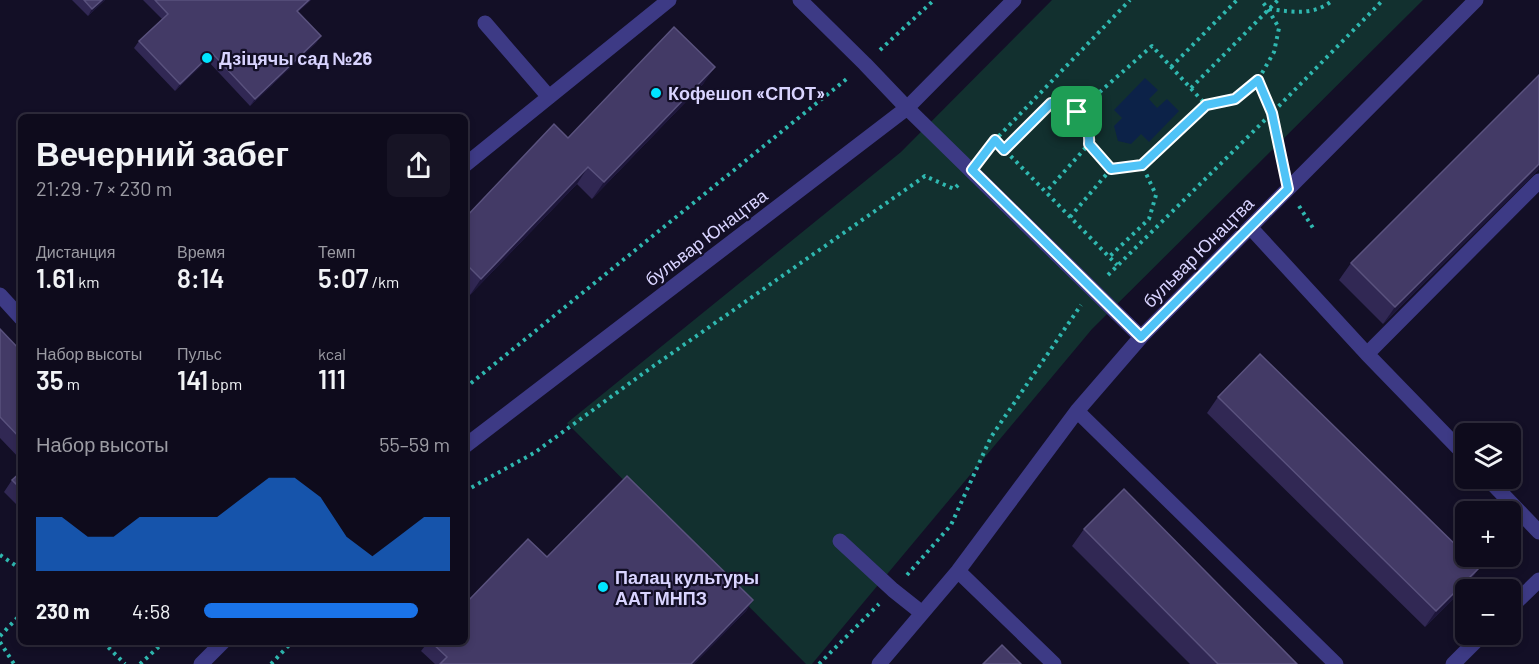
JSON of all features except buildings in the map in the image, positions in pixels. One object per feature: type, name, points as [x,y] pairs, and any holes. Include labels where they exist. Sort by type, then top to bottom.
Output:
[{"type":"street","points":[[468,163],[669,0]]},
{"type":"street","points":[[800,0],[1141,337]]},
{"type":"street","name":"бульвар Юнацтва","points":[[468,444],[907,108],[1014,0]]},
{"type":"street","name":"бульвар Юнацтва","points":[[879,664],[958,571],[1077,411],[1141,337],[1476,0]]},
{"type":"street","points":[[485,23],[549,97]]},
{"type":"street","points":[[1367,354],[1539,181]]},
{"type":"street","points":[[1250,227],[1367,354],[1455,445]]},
{"type":"street","points":[[0,295],[18,315]]},
{"type":"street","points":[[1077,411],[1336,664]]},
{"type":"street","points":[[1498,489],[1539,532]]},
{"type":"street","points":[[840,541],[922,614]]},
{"type":"street","points":[[958,571],[1054,664]]},
{"type":"street","points":[[1521,597],[1539,580]]},
{"type":"street","points":[[201,664],[220,645]]},
{"type":"street","points":[[1453,664],[1472,645]]},
{"type":"path","points":[[468,386],[865,64],[934,0]]},
{"type":"path","points":[[468,489],[534,453],[645,372],[925,176],[954,189],[995,140],[1130,0]]},
{"type":"path","points":[[1171,66],[1237,0]]},
{"type":"path","points":[[1070,217],[1111,169],[1142,165],[1206,105],[1235,99],[1258,80],[1274,52],[1279,28],[1269,9],[1261,0]]},
{"type":"path","points":[[1191,88],[1278,0]]},
{"type":"path","points":[[1269,9],[1302,12],[1324,7],[1333,0]]},
{"type":"path","points":[[819,664],[893,590],[951,525],[991,437],[1080,306],[1117,265],[1383,0]]},
{"type":"path","points":[[1077,112],[1152,46],[1206,105]]},
{"type":"path","points":[[1258,80],[1272,113],[1288,189],[1313,228]]},
{"type":"path","points":[[1004,150],[1051,103],[1077,112],[1090,131],[1089,144],[1046,192]]},
{"type":"path","points":[[995,140],[1117,265]]},
{"type":"path","points":[[1089,144],[1111,169]]},
{"type":"path","points":[[1109,257],[1149,219],[1156,195],[1142,165]]},
{"type":"path","points":[[0,555],[18,566]]},
{"type":"path","points":[[0,636],[18,617]]},
{"type":"path","points":[[0,642],[14,664]]},
{"type":"path","points":[[105,645],[125,664]]},
{"type":"path","points":[[140,664],[161,645]]},
{"type":"path","points":[[271,664],[289,645]]},
{"type":"green space","points":[[1052,0],[1423,0],[1092,329],[812,664],[806,664],[567,423],[901,152]]},
{"type":"water","points":[[1145,78],[1158,90],[1149,99],[1157,108],[1167,99],[1179,111],[1149,142],[1141,134],[1131,144],[1118,141],[1114,126],[1122,118],[1114,110]]},
{"type":"place","name":"Дзіцячы сад №26","points":[[207,58]]},
{"type":"place","name":"Кофешоп «СПОТ»","points":[[656,93]]},
{"type":"place","name":"Палац культуры ААТ МНПЗ","points":[[603,587]]},
{"type":"route","points":[[1258,80],[1272,113],[1288,189],[1141,337],[972,170],[995,140],[1004,150],[1051,103],[1077,112],[1090,131],[1089,144],[1111,169],[1142,165],[1206,105],[1235,99],[1258,80]]}]
